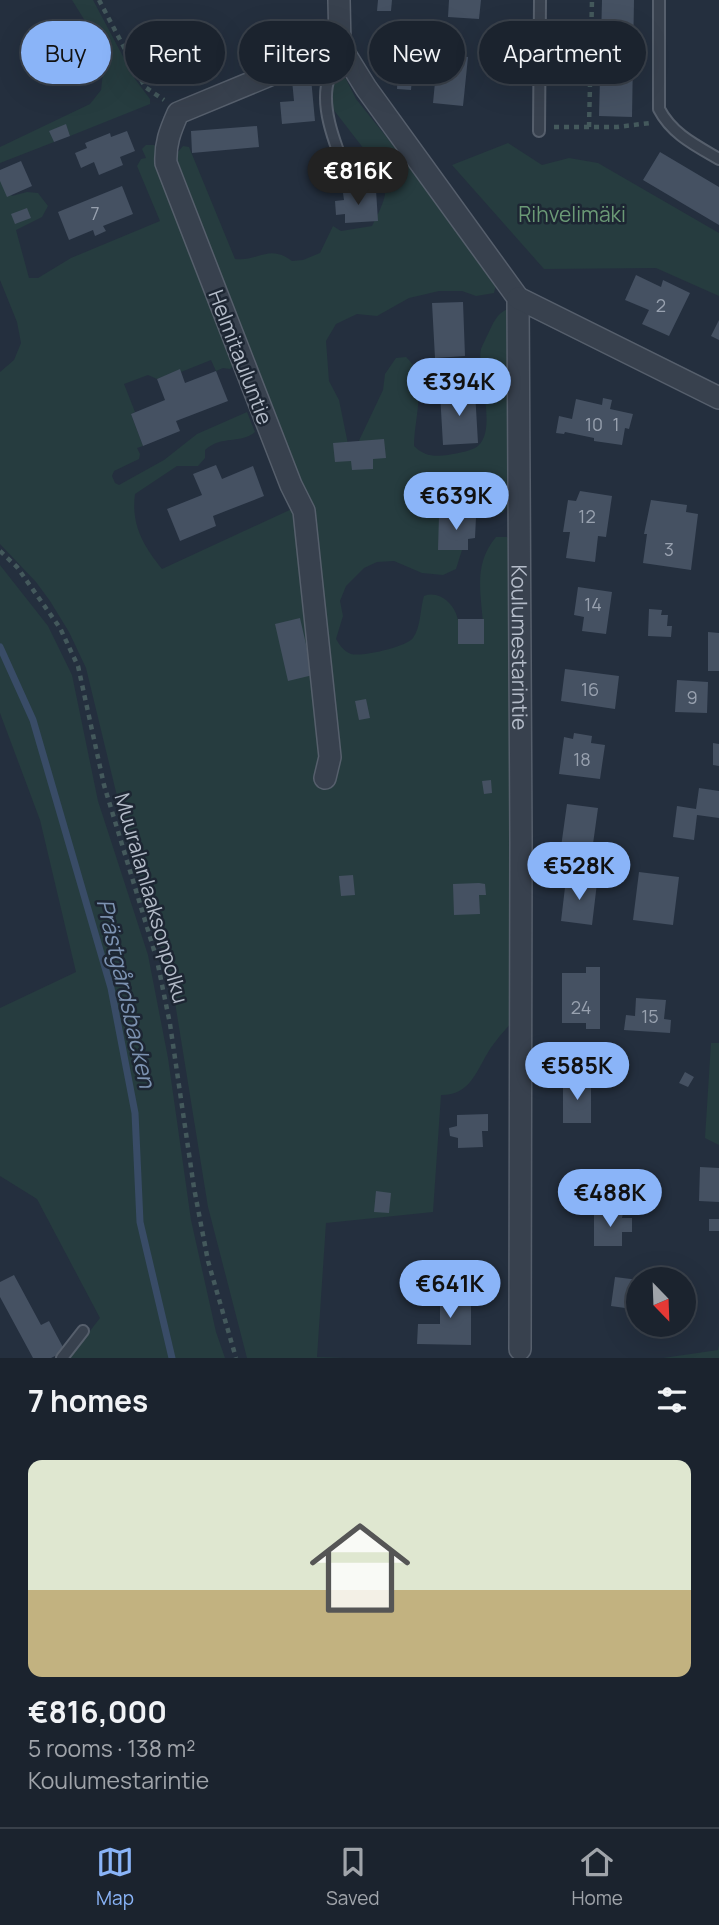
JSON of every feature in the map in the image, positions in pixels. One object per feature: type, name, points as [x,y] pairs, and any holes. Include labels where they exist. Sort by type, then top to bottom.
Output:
[{"type":"street","points":[[339,0],[340,21]]},
{"type":"street","points":[[355,71],[517,298],[719,398]]},
{"type":"street","points":[[178,113],[253,84]]},
{"type":"street","name":"Helmitauluntie","points":[[178,113],[168,134],[166,163],[290,485],[304,511],[330,757],[326,778]]},
{"type":"street","name":"Koulumestarintie","points":[[517,298],[521,842],[520,1349]]},
{"type":"lane","points":[[539,131],[540,0]]},
{"type":"lane","points":[[659,0],[659,109],[665,122],[682,138],[719,159]]},
{"type":"lane","points":[[329,84],[327,103],[331,132],[346,172]]},
{"type":"lane","points":[[62,1358],[83,1331]]},
{"type":"path","points":[[99,0],[145,87],[171,104],[178,113]]},
{"type":"path","points":[[589,127],[592,0]]},
{"type":"path","points":[[561,127],[665,122]]},
{"type":"path","name":"Muuralanlaaksonpolku","points":[[0,551],[17,567],[60,628],[78,666],[104,785],[157,960],[170,1024],[194,1188],[208,1261],[236,1358]]},
{"type":"green space","points":[[72,0],[93,0],[104,21],[85,21]]},
{"type":"green space","points":[[111,34],[125,60],[125,84],[139,84],[150,99],[150,104],[70,136],[66,125],[50,131],[54,142],[0,163],[0,147],[90,104],[101,90],[102,84],[111,84]]},
{"type":"green space","points":[[334,84],[348,84],[356,99],[454,221],[496,285],[494,293],[476,296],[462,291],[439,291],[409,298],[377,316],[357,314],[336,324],[326,341],[329,381],[339,400],[349,449],[356,447],[383,390],[385,374],[396,358],[406,357],[413,365],[419,387],[414,446],[425,454],[438,456],[475,448],[482,441],[487,417],[481,349],[496,319],[508,309],[513,500],[503,513],[476,517],[439,515],[439,550],[462,550],[456,569],[443,575],[422,573],[394,561],[377,562],[364,568],[346,586],[340,601],[343,616],[336,639],[346,651],[357,655],[402,645],[416,634],[424,596],[435,595],[446,600],[454,609],[459,623],[458,644],[483,644],[480,575],[483,562],[496,537],[507,537],[511,543],[511,1023],[492,1046],[472,1080],[459,1091],[441,1095],[433,1212],[326,1223],[317,1357],[345,1358],[247,1358],[208,1207],[173,990],[116,792],[86,668],[50,601],[0,544],[0,372],[14,360],[21,343],[17,322],[0,280],[0,177],[12,196],[27,192],[38,193],[48,206],[42,217],[16,230],[29,278],[38,278],[71,258],[160,221],[137,166],[141,159],[146,158],[142,149],[146,145],[157,147],[234,364],[230,369],[216,371],[211,360],[157,379],[148,375],[124,384],[135,412],[131,414],[143,446],[137,448],[139,459],[114,471],[112,476],[119,485],[164,460],[197,434],[247,412],[255,432],[244,438],[211,445],[205,450],[205,458],[198,466],[177,466],[135,494],[135,515],[140,534],[162,569],[294,508],[311,511],[177,159],[177,153],[183,146],[189,147],[235,259],[270,253],[292,261],[320,253],[333,226],[341,231],[372,226],[386,189],[384,175],[333,109]]},
{"type":"green space","name":"Rihvelimäki","points":[[508,143],[542,165],[569,158],[598,163],[719,233],[719,296],[656,268],[544,269],[452,165]]},
{"type":"green space","points":[[0,565],[48,626],[72,675],[98,801],[148,955],[168,1058],[191,1220],[216,1332],[225,1358],[69,1358],[100,1318],[37,1199],[0,1176],[0,1008],[76,972],[40,820],[0,713]]},
{"type":"green space","points":[[711,1043],[719,1043],[719,1145],[705,1138]]},
{"type":"green space","points":[[719,1345],[719,1358],[663,1358],[718,1350]]},
{"type":"building","points":[[378,0],[392,0],[391,11],[377,11]]},
{"type":"building","points":[[449,0],[481,0],[479,19],[448,17]]},
{"type":"building","points":[[602,0],[634,0],[634,21],[601,21]]},
{"type":"building","points":[[465,57],[468,57],[463,106],[433,103],[435,84],[465,84]]},
{"type":"building","points":[[292,84],[312,84],[315,121],[282,124],[280,102],[294,101]]},
{"type":"building","points":[[397,84],[412,84],[411,90],[397,89]]},
{"type":"building","points":[[600,84],[633,84],[632,117],[599,116]]},
{"type":"building","points":[[66,124],[70,136],[54,142],[49,131]]},
{"type":"building","points":[[257,126],[259,147],[192,153],[191,131]]},
{"type":"building","points":[[127,131],[135,151],[120,157],[123,165],[99,175],[94,162],[81,168],[75,153],[87,148],[85,143],[110,133],[111,137]]},
{"type":"building","points":[[660,152],[719,187],[719,225],[643,180]]},
{"type":"building","points":[[21,161],[32,186],[7,197],[0,181],[0,170]]},
{"type":"building","points":[[122,186],[133,214],[103,226],[106,231],[95,236],[93,230],[69,240],[58,212]]},
{"type":"building","points":[[376,190],[378,221],[345,223],[345,214],[336,215],[335,201],[344,200],[343,193]]},
{"type":"building","points":[[27,208],[31,218],[15,224],[11,214]]},
{"type":"building","points":[[636,275],[661,287],[663,280],[690,293],[669,336],[642,324],[649,310],[625,300]]},
{"type":"building","points":[[463,302],[465,356],[435,358],[432,303]]},
{"type":"building","points":[[719,320],[719,340],[711,336]]},
{"type":"building","points":[[180,369],[185,383],[216,371],[228,401],[176,421],[180,431],[143,446],[131,414],[165,400],[157,379]]},
{"type":"building","points":[[475,391],[478,443],[443,445],[440,393]]},
{"type":"building","points":[[603,398],[612,400],[610,409],[633,414],[629,429],[625,428],[622,445],[594,441],[594,438],[565,432],[556,433],[559,416],[572,419],[576,399],[602,405]]},
{"type":"building","points":[[384,439],[386,458],[373,459],[373,469],[352,470],[351,461],[335,462],[333,443]]},
{"type":"building","points":[[216,465],[222,479],[253,466],[264,496],[213,516],[216,526],[180,541],[167,509],[202,495],[193,474]]},
{"type":"building","points":[[580,491],[612,496],[606,537],[598,536],[595,562],[566,558],[570,532],[563,532],[568,500],[576,501]]},
{"type":"building","points":[[651,500],[687,505],[686,512],[698,514],[691,570],[643,563],[647,534],[644,534]]},
{"type":"building","points":[[439,515],[476,517],[475,538],[468,539],[468,550],[438,550]]},
{"type":"building","points":[[578,587],[612,592],[606,634],[582,631],[584,617],[574,615]]},
{"type":"building","points":[[649,609],[662,610],[661,615],[668,615],[667,626],[672,626],[671,637],[648,636]]},
{"type":"building","points":[[300,618],[313,675],[288,681],[275,624]]},
{"type":"building","points":[[458,619],[484,619],[484,644],[458,644]]},
{"type":"building","points":[[708,632],[719,633],[719,671],[708,671]]},
{"type":"building","points":[[565,669],[619,676],[615,709],[561,701]]},
{"type":"building","points":[[677,680],[708,682],[707,713],[675,712]]},
{"type":"building","points":[[366,699],[370,718],[359,720],[355,701]]},
{"type":"building","points":[[574,733],[592,736],[591,743],[605,745],[600,779],[559,774],[564,737],[573,739]]},
{"type":"building","points":[[713,743],[719,744],[719,766],[713,765]]},
{"type":"building","points":[[491,780],[492,793],[484,794],[482,781]]},
{"type":"building","points":[[699,788],[719,791],[719,818],[697,815],[694,840],[673,837],[677,806],[696,809]]},
{"type":"building","points":[[567,804],[598,808],[592,851],[561,847]]},
{"type":"building","points":[[639,872],[679,877],[673,925],[633,920]]},
{"type":"building","points":[[353,875],[355,895],[341,896],[339,876]]},
{"type":"building","points":[[566,879],[597,883],[592,925],[561,921]]},
{"type":"building","points":[[453,884],[485,884],[486,895],[479,895],[480,914],[454,915]]},
{"type":"building","points":[[586,967],[600,967],[600,1029],[586,1029],[586,1023],[562,1023],[562,973],[586,973]]},
{"type":"building","points":[[636,998],[666,1000],[664,1019],[671,1020],[670,1033],[624,1030],[626,1015],[635,1016]]},
{"type":"building","points":[[685,1072],[694,1077],[688,1087],[679,1083]]},
{"type":"building","points":[[563,1080],[591,1080],[591,1123],[563,1123]]},
{"type":"building","points":[[488,1114],[488,1131],[482,1131],[483,1147],[458,1148],[458,1138],[450,1136],[449,1128],[457,1126],[457,1115]]},
{"type":"building","points":[[700,1167],[719,1168],[719,1202],[699,1201]]},
{"type":"building","points":[[376,1191],[391,1193],[389,1213],[374,1212]]},
{"type":"building","points":[[594,1212],[623,1213],[622,1218],[632,1218],[632,1232],[622,1232],[622,1246],[594,1246]]},
{"type":"building","points":[[709,1219],[719,1219],[719,1231],[709,1231]]},
{"type":"building","points":[[14,1275],[41,1325],[49,1321],[65,1351],[51,1358],[33,1358],[0,1297],[0,1282]]},
{"type":"building","points":[[615,1277],[626,1278],[626,1308],[611,1306]]},
{"type":"building","points":[[440,1288],[471,1289],[471,1345],[417,1344],[418,1324],[440,1324]]},
{"type":"waterway","name":"Prästgårdsbacken","points":[[0,647],[33,720],[111,988],[135,1113],[140,1222],[172,1358]]}]
